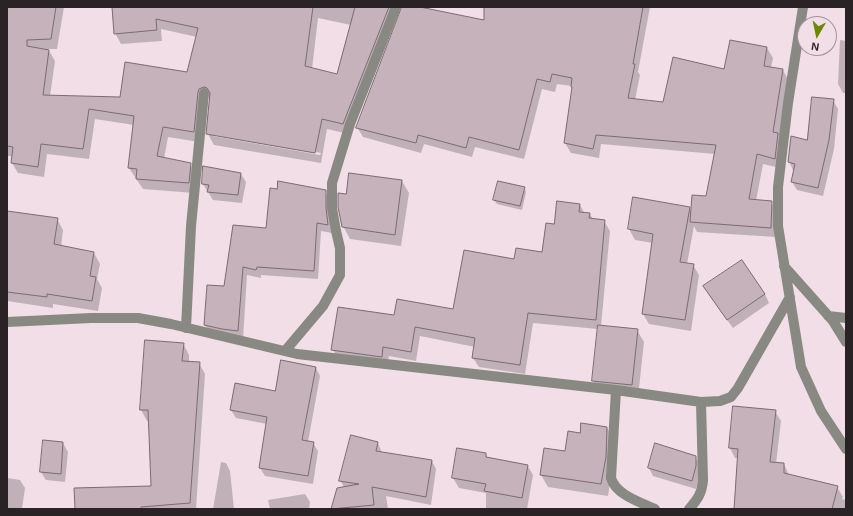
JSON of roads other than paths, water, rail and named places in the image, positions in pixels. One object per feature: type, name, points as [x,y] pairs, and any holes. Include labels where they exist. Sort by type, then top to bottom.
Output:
[{"type":"street","points":[[285,352],[324,306],[340,275],[340,248],[332,208],[332,183],[350,124],[396,7]]},
{"type":"street","points":[[803,7],[788,103],[778,187],[778,226],[801,367],[821,411],[846,449]]},
{"type":"street","points":[[186,328],[191,226],[204,93]]},
{"type":"street","points":[[784,266],[828,316],[846,342]]},
{"type":"street","points":[[7,322],[91,318],[138,318],[297,354],[347,361],[616,390],[701,402],[720,401],[731,397],[738,388],[790,297]]},
{"type":"street","points":[[828,316],[846,318]]},
{"type":"street","points":[[616,390],[613,484],[624,494],[655,509]]},
{"type":"street","points":[[690,509],[699,498],[702,491],[701,402]]}]
